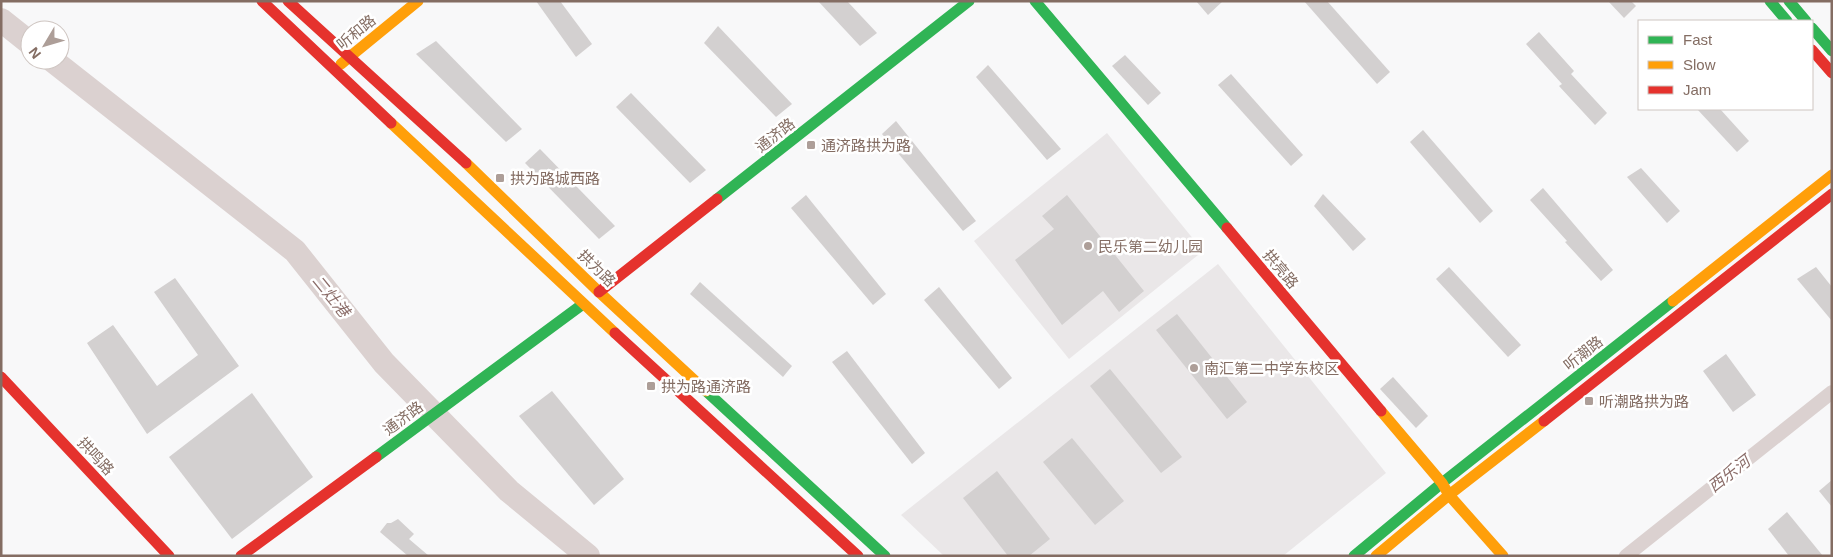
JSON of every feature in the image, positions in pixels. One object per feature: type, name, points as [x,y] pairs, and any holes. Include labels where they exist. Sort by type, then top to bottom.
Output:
[{"type":"main road","points":[[262,1],[583,304],[858,556]]},
{"type":"main road","name":"拱为路","points":[[288,1],[492,187],[599,292],[885,556]]},
{"type":"main road","name":"听和路","points":[[335,69],[418,1]]},
{"type":"main road","name":"通济路","points":[[599,292],[969,1]]},
{"type":"main road","name":"拱亮路","points":[[1035,1],[1442,483],[1449,495],[1504,556]]},
{"type":"main road","points":[[1770,1],[1786,20]]},
{"type":"main road","points":[[1789,1],[1805,20]]},
{"type":"main road","points":[[1813,29],[1832,51]]},
{"type":"main road","points":[[1813,51],[1832,73]]},
{"type":"main road","name":"听潮路","points":[[1354,556],[1442,483],[1832,175]]},
{"type":"main road","name":"听潮路","points":[[1376,556],[1449,495],[1832,194]]},
{"type":"main road","name":"通济路","points":[[241,556],[583,304]]},
{"type":"main road","name":"拱鸣路","points":[[1,377],[169,556]]},
{"type":"shaded area","name":"民乐第二幼儿园","points":[[1107,133],[1203,251],[1069,359],[974,241]]},
{"type":"shaded area","name":"南汇第二中学东校区","points":[[1218,264],[1386,473],[1283,556],[944,556],[901,515]]},
{"type":"building","points":[[536,1],[560,1],[592,44],[576,57]]},
{"type":"building","points":[[818,1],[847,1],[877,33],[860,46]]},
{"type":"building","points":[[1196,1],[1223,1],[1208,15]]},
{"type":"building","points":[[1304,1],[1327,1],[1390,72],[1377,84]]},
{"type":"building","points":[[1608,1],[1631,1],[1636,6],[1624,18]]},
{"type":"building","points":[[718,26],[792,104],[776,117],[704,43]]},
{"type":"building","points":[[1539,32],[1574,71],[1571,74],[1607,113],[1595,125],[1559,86],[1562,84],[1526,44]]},
{"type":"building","points":[[436,41],[522,129],[506,142],[416,54]]},
{"type":"building","points":[[1125,55],[1161,93],[1148,105],[1112,66]]},
{"type":"building","points":[[988,65],[1061,149],[1047,160],[976,77]]},
{"type":"building","points":[[1231,74],[1303,155],[1291,166],[1218,85]]},
{"type":"building","points":[[631,93],[706,170],[690,183],[616,107]]},
{"type":"building","points":[[1698,110],[1721,110],[1749,141],[1737,152]]},
{"type":"building","points":[[896,121],[976,221],[963,231],[882,134]]},
{"type":"building","points":[[1423,130],[1493,211],[1480,223],[1410,142]]},
{"type":"building","points":[[540,149],[615,226],[599,239],[525,163]]},
{"type":"building","points":[[1641,168],[1680,211],[1667,223],[1627,177]]},
{"type":"building","points":[[1543,188],[1613,270],[1601,281],[1530,200]]},
{"type":"building","points":[[1323,194],[1366,239],[1353,251],[1314,206]]},
{"type":"building","points":[[806,195],[886,294],[873,305],[791,208]]},
{"type":"building","points":[[1067,195],[1144,291],[1119,312],[1103,291],[1062,325],[1015,260],[1054,229],[1042,216]]},
{"type":"building","points":[[1449,267],[1521,345],[1508,357],[1436,279]]},
{"type":"building","points":[[1816,267],[1832,287],[1832,321],[1797,279]]},
{"type":"building","points":[[175,278],[239,366],[147,434],[87,343],[113,325],[157,386],[198,355],[154,292]]},
{"type":"building","points":[[700,282],[792,366],[783,377],[690,294]]},
{"type":"building","points":[[939,287],[1012,378],[999,389],[924,300]]},
{"type":"building","points":[[1177,314],[1247,402],[1227,419],[1156,330]]},
{"type":"building","points":[[847,351],[925,453],[912,464],[832,362]]},
{"type":"building","points":[[1726,354],[1756,395],[1733,412],[1703,371]]},
{"type":"building","points":[[1110,369],[1182,457],[1161,473],[1090,386]]},
{"type":"building","points":[[1393,377],[1428,416],[1416,428],[1380,389]]},
{"type":"building","points":[[552,391],[624,479],[594,505],[519,416]]},
{"type":"building","points":[[252,393],[313,477],[232,539],[169,457]]},
{"type":"building","points":[[1072,438],[1124,501],[1095,525],[1043,462]]},
{"type":"building","points":[[997,471],[1050,539],[1029,556],[1008,556],[963,498]]},
{"type":"building","points":[[1832,480],[1832,507],[1819,491]]},
{"type":"building","points":[[1787,512],[1823,556],[1789,556],[1768,529]]},
{"type":"building","points":[[398,519],[414,534],[409,539],[429,556],[408,556],[380,532],[387,523]]},
{"type":"waterway","name":"二灶港","points":[[1,20],[20,35]]},
{"type":"waterway","name":"二灶港","points":[[65,70],[295,251],[384,363],[509,491],[588,556]]},
{"type":"waterway","name":"西乐河","points":[[1626,556],[1832,392]]},
{"type":"traffic: fast","points":[[717,199],[969,1]]},
{"type":"traffic: fast","points":[[1035,1],[1227,228]]},
{"type":"traffic: fast","points":[[1770,1],[1786,20]]},
{"type":"traffic: fast","points":[[1789,1],[1805,20]]},
{"type":"traffic: fast","points":[[1813,29],[1832,51]]},
{"type":"traffic: fast","points":[[1354,556],[1442,483],[1673,301]]},
{"type":"traffic: fast","points":[[376,457],[583,304]]},
{"type":"traffic: fast","points":[[706,391],[885,556]]},
{"type":"traffic: slow","points":[[341,64],[418,1]]},
{"type":"traffic: slow","points":[[391,123],[615,333]]},
{"type":"traffic: slow","points":[[466,163],[599,292],[706,391]]},
{"type":"traffic: slow","points":[[1673,301],[1832,175]]},
{"type":"traffic: slow","points":[[1381,411],[1442,483],[1449,495],[1503,556]]},
{"type":"traffic: slow","points":[[1376,556],[1449,495],[1544,421]]},
{"type":"traffic: jam","points":[[262,1],[391,123]]},
{"type":"traffic: jam","points":[[288,1],[466,163]]},
{"type":"traffic: jam","points":[[1813,51],[1832,73]]},
{"type":"traffic: jam","points":[[1544,421],[1832,194]]},
{"type":"traffic: jam","points":[[599,292],[717,199]]},
{"type":"traffic: jam","points":[[1227,228],[1381,411]]},
{"type":"traffic: jam","points":[[615,333],[858,556]]},
{"type":"traffic: jam","points":[[1,377],[169,556]]},
{"type":"traffic: jam","points":[[241,556],[376,457]]},
{"type":"place","name":"通济路拱为路","points":[[811,145]]},
{"type":"place","name":"拱为路城西路","points":[[500,178]]},
{"type":"place","name":"民乐第二幼儿园","points":[[1088,246]]},
{"type":"place","name":"南汇第二中学东校区","points":[[1194,368]]},
{"type":"place","name":"拱为路通济路","points":[[651,386]]},
{"type":"place","name":"听潮路拱为路","points":[[1589,401]]}]
